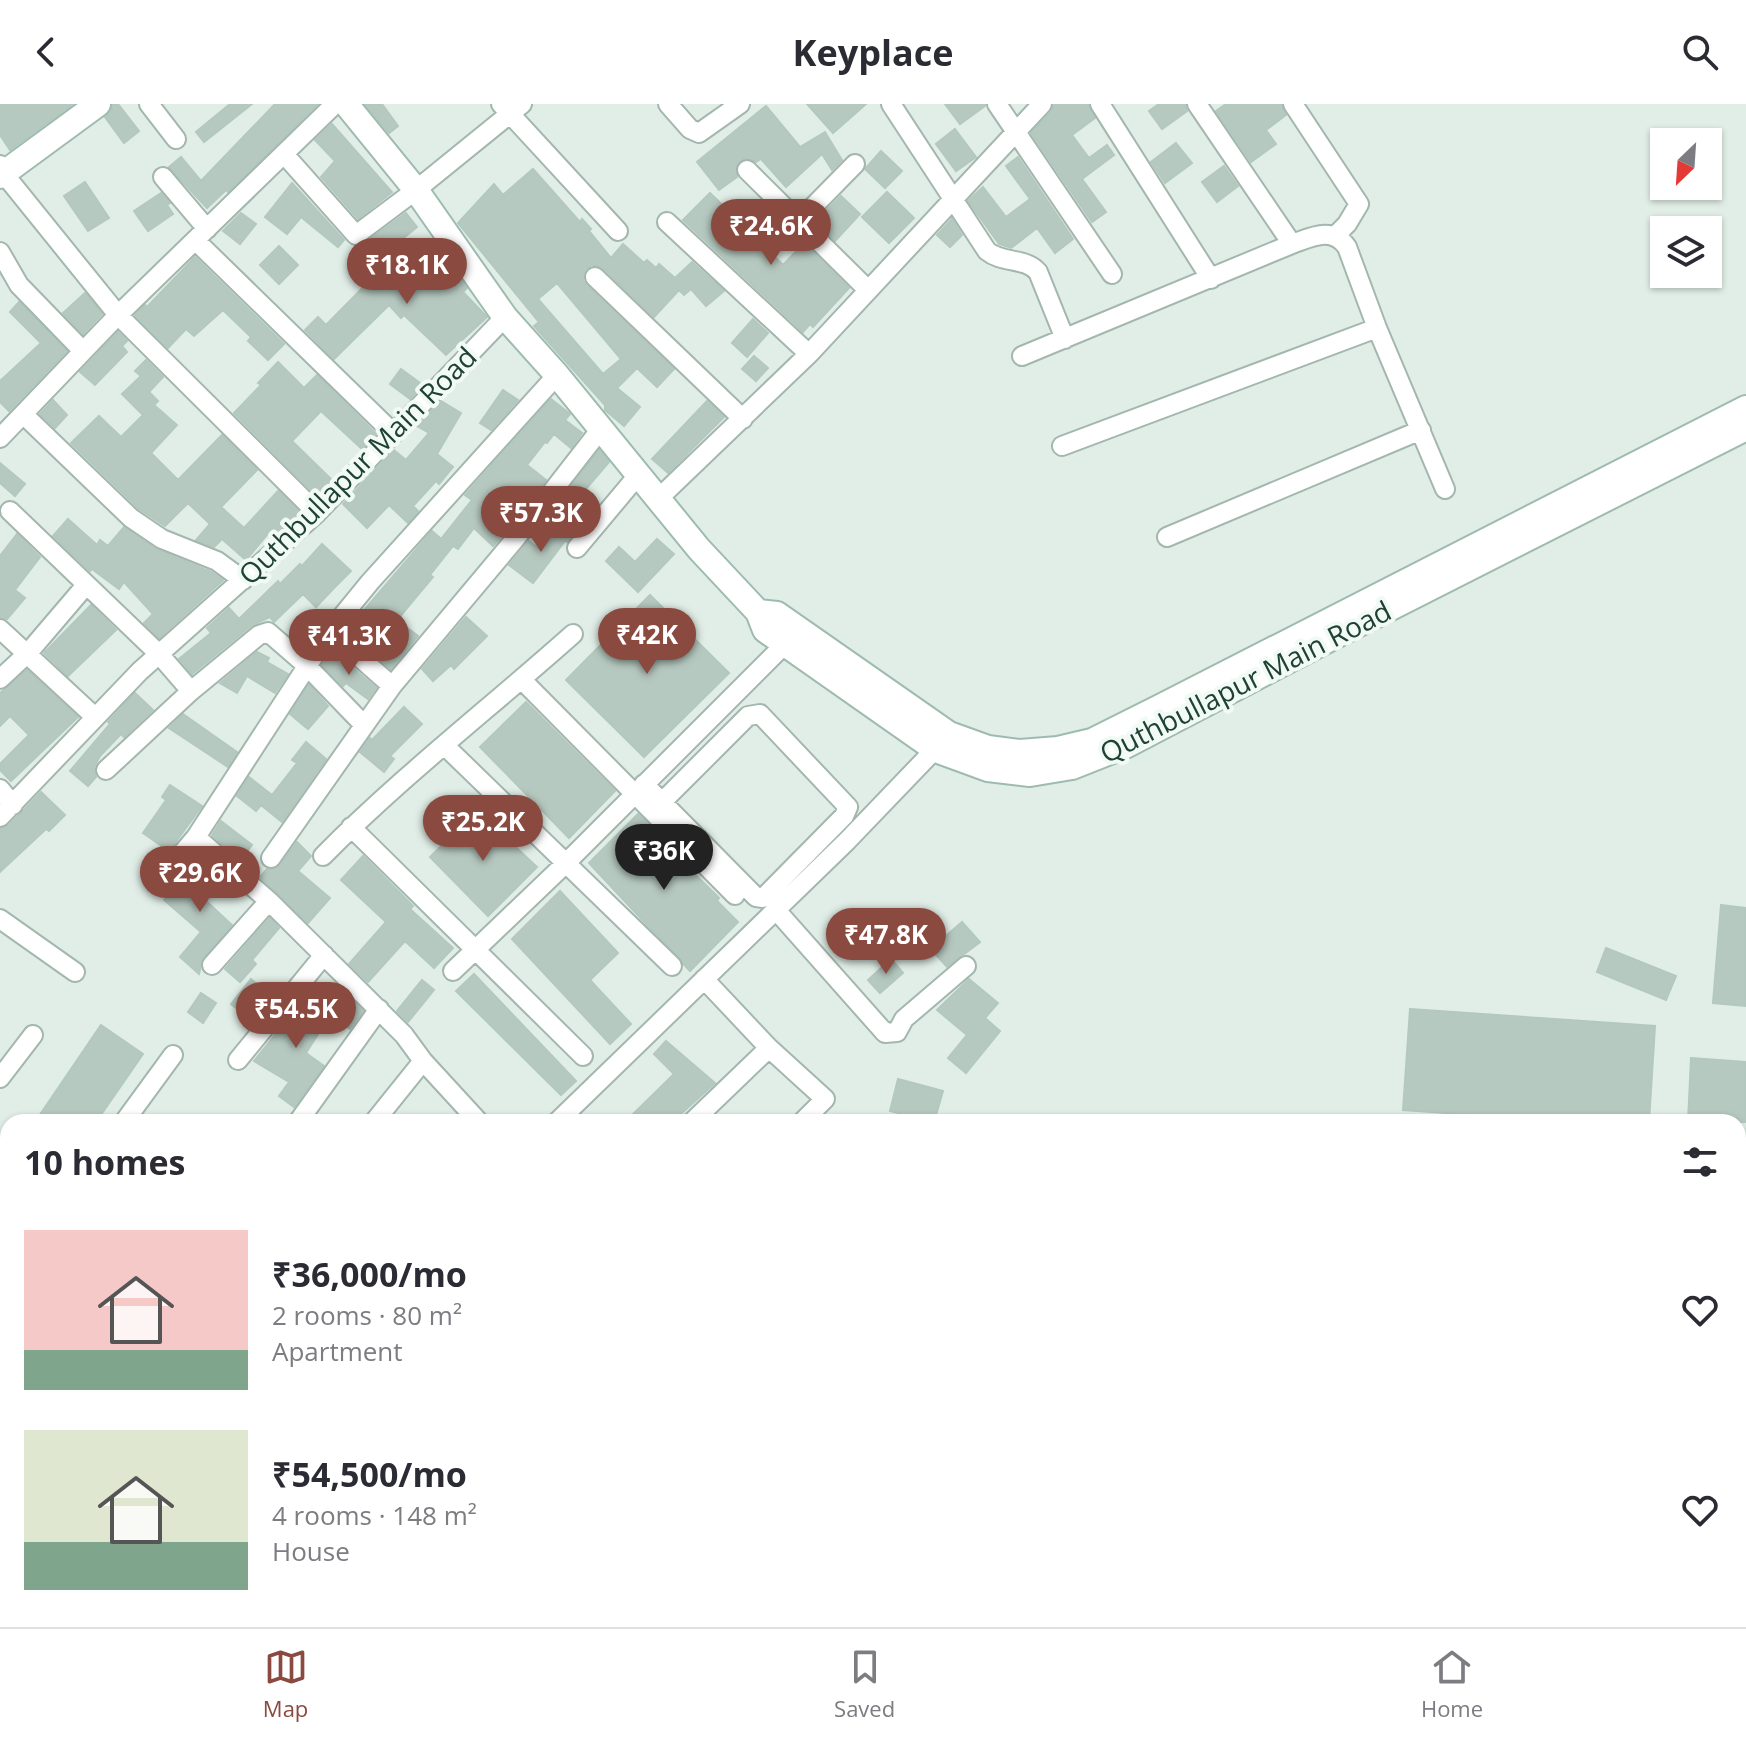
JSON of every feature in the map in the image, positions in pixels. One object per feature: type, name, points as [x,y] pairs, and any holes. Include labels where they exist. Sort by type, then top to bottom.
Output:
[{"type":"main road","points":[[1,172],[98,104]]},
{"type":"main road","points":[[346,104],[416,190],[505,317]]},
{"type":"main road","name":"Quthbullapur Main Road","points":[[505,317],[557,375],[699,549],[758,612],[765,630],[784,645],[988,769],[1030,774],[1072,767],[1112,751],[1746,428]]},
{"type":"main road","name":"Quthbullapur Main Road","points":[[758,612],[777,614],[942,742],[1020,752],[1058,749],[1092,741],[1746,408]]},
{"type":"street","points":[[149,104],[176,139]]},
{"type":"street","points":[[0,438],[118,315],[335,104]]},
{"type":"street","points":[[668,104],[690,129],[699,133],[740,104]]},
{"type":"street","points":[[891,104],[987,251],[1003,261],[1017,261],[1034,267],[1065,339]]},
{"type":"street","points":[[997,104],[1112,274]]},
{"type":"street","points":[[659,498],[809,354],[1042,104]]},
{"type":"street","points":[[1100,104],[1211,279]]},
{"type":"street","points":[[1197,104],[1292,244]]},
{"type":"street","points":[[1293,104],[1359,204],[1336,235]]},
{"type":"street","points":[[284,154],[356,235],[416,190],[511,108],[618,231]]},
{"type":"street","points":[[799,221],[855,164]]},
{"type":"street","points":[[747,170],[868,290]]},
{"type":"street","points":[[1,172],[118,315],[317,513]]},
{"type":"street","points":[[163,177],[201,234],[392,432]]},
{"type":"street","points":[[667,222],[809,354]]},
{"type":"street","points":[[1022,356],[1292,244],[1327,233],[1336,235],[1347,247],[1377,328],[1445,489]]},
{"type":"street","points":[[0,252],[19,285],[83,351]]},
{"type":"street","points":[[595,277],[743,419]]},
{"type":"street","name":"Quthbullapur Main Road","points":[[7,811],[159,654],[317,513],[505,317]]},
{"type":"street","points":[[1062,446],[1377,328]]},
{"type":"street","points":[[172,865],[196,837],[330,631],[370,582],[557,375]]},
{"type":"street","points":[[23,414],[131,518],[162,539],[217,561],[243,580]]},
{"type":"street","points":[[271,858],[392,686],[516,538],[600,430]]},
{"type":"street","points":[[1167,537],[1421,430]]},
{"type":"street","points":[[577,548],[639,474]]},
{"type":"street","points":[[10,511],[159,654],[191,691]]},
{"type":"street","points":[[0,679],[28,653],[86,585]]},
{"type":"street","points":[[0,629],[95,717]]},
{"type":"street","points":[[330,631],[392,686]]},
{"type":"street","points":[[106,770],[191,691],[263,632],[272,634],[306,665],[364,725]]},
{"type":"street","points":[[323,856],[351,827],[573,634]]},
{"type":"street","points":[[453,971],[784,645]]},
{"type":"street","points":[[522,680],[640,788],[735,895]]},
{"type":"street","points":[[640,788],[662,802],[756,897],[763,898],[844,816],[848,807],[760,714],[754,713],[662,802]]},
{"type":"street","points":[[565,1114],[776,910],[942,742]]},
{"type":"street","points":[[444,745],[672,966]]},
{"type":"street","points":[[0,789],[7,811]]},
{"type":"street","points":[[351,827],[583,1056]]},
{"type":"street","points":[[196,837],[269,901],[379,1009],[471,1114]]},
{"type":"street","points":[[212,965],[269,901]]},
{"type":"street","points":[[776,910],[885,1033],[897,1032],[904,1019],[966,966]]},
{"type":"street","points":[[0,919],[75,972]]},
{"type":"street","points":[[238,1060],[324,955]]},
{"type":"street","points":[[704,979],[769,1048],[825,1099],[810,1114]]},
{"type":"street","points":[[304,1114],[379,1009]]},
{"type":"street","points":[[0,1078],[33,1035]]},
{"type":"street","points":[[700,1114],[769,1048]]},
{"type":"street","points":[[130,1114],[173,1055]]},
{"type":"street","points":[[380,1114],[423,1061]]},
{"type":"building","points":[[0,104],[73,104],[10,150],[0,135]]},
{"type":"building","points":[[113,104],[118,104],[139,131],[124,143],[105,117]]},
{"type":"building","points":[[230,104],[252,104],[204,142],[196,132]]},
{"type":"building","points":[[275,104],[318,104],[228,192],[226,190],[207,208],[169,167],[181,157],[201,181]]},
{"type":"building","points":[[365,104],[382,104],[398,126],[389,133]]},
{"type":"building","points":[[807,104],[866,104],[833,133]]},
{"type":"building","points":[[945,104],[985,104],[985,106],[960,124]]},
{"type":"building","points":[[1054,104],[1088,104],[1095,118],[1072,135],[1089,158],[1107,145],[1114,155],[1082,179],[1106,212],[1092,222],[1031,133],[1051,112]]},
{"type":"building","points":[[1159,104],[1185,104],[1187,111],[1162,129],[1149,111]]},
{"type":"building","points":[[1226,104],[1281,104],[1286,115],[1266,130],[1276,144],[1251,162],[1216,111]]},
{"type":"building","points":[[766,106],[800,147],[825,132],[842,160],[832,170],[822,154],[786,187],[761,159],[756,162],[745,158],[736,166],[737,177],[719,190],[697,162]]},
{"type":"building","points":[[332,124],[392,192],[358,219],[321,177],[335,161],[315,140]]},
{"type":"building","points":[[955,129],[976,157],[956,171],[936,144]]},
{"type":"building","points":[[1176,143],[1192,163],[1165,183],[1151,162]]},
{"type":"building","points":[[881,151],[902,171],[885,188],[865,169]]},
{"type":"building","points":[[1018,157],[1073,239],[1055,253],[1037,228],[1011,248],[999,244],[968,201],[983,187],[1006,217],[1030,199],[1006,166]]},
{"type":"building","points":[[1224,166],[1238,186],[1217,202],[1202,182]]},
{"type":"building","points":[[533,169],[580,222],[582,219],[591,229],[589,231],[611,258],[623,244],[644,263],[647,260],[656,268],[659,264],[675,278],[692,262],[724,291],[706,306],[691,289],[684,295],[679,290],[654,317],[603,268],[592,265],[586,269],[583,280],[587,286],[674,369],[657,387],[637,368],[617,388],[640,407],[624,426],[605,410],[605,405],[534,326],[539,322],[458,223],[494,184],[503,195]],"holes":[[[557,283],[621,359],[603,374],[538,299]]]},
{"type":"building","points":[[85,182],[109,218],[88,231],[64,196]]},
{"type":"building","points":[[292,183],[344,240],[338,247],[301,217],[287,234],[265,217]]},
{"type":"building","points":[[887,192],[914,218],[889,243],[862,217]]},
{"type":"building","points":[[161,193],[170,203],[167,205],[173,214],[148,231],[134,211]]},
{"type":"building","points":[[710,193],[736,218],[730,225],[757,251],[763,245],[783,265],[804,243],[849,288],[813,327],[810,324],[803,332],[683,220]]},
{"type":"building","points":[[841,196],[860,214],[835,241],[816,221]]},
{"type":"building","points":[[241,213],[256,224],[240,244],[223,231]]},
{"type":"building","points":[[406,213],[417,227],[381,256],[369,240]]},
{"type":"building","points":[[952,219],[962,235],[950,247],[937,235]]},
{"type":"building","points":[[436,244],[467,288],[463,292],[487,317],[446,355],[389,305],[334,359],[305,330],[318,317],[326,325],[388,262],[403,278]]},
{"type":"building","points":[[279,246],[298,265],[279,284],[260,265]]},
{"type":"building","points":[[195,257],[284,344],[268,360],[248,341],[251,337],[223,310],[194,336],[186,329],[168,348],[135,315],[145,305],[147,307]]},
{"type":"building","points":[[85,293],[102,314],[83,334],[63,313]]},
{"type":"building","points":[[19,302],[67,351],[9,411],[0,402],[0,381],[41,343],[10,312]]},
{"type":"building","points":[[753,319],[768,333],[747,357],[732,343]]},
{"type":"building","points":[[118,332],[127,341],[122,346],[127,352],[95,385],[80,372]]},
{"type":"building","points":[[754,356],[768,368],[756,381],[742,369]]},
{"type":"building","points":[[146,360],[163,377],[149,392],[158,401],[154,405],[177,425],[151,453],[178,480],[222,435],[257,470],[221,507],[244,528],[278,491],[300,513],[274,535],[270,531],[246,560],[222,539],[214,547],[196,540],[210,524],[188,503],[165,526],[139,509],[71,443],[99,416],[121,437],[143,415],[122,394],[141,376],[135,371]]},
{"type":"building","points":[[278,362],[304,388],[317,375],[376,434],[362,449],[321,411],[292,441],[332,480],[317,496],[234,413]]},
{"type":"building","points":[[401,369],[420,383],[417,387],[420,388],[410,399],[390,384]]},
{"type":"building","points":[[503,390],[518,400],[491,430],[480,423]]},
{"type":"building","points":[[551,399],[570,414],[565,420],[582,433],[571,448],[554,434],[527,465],[546,480],[530,501],[509,484],[486,513],[506,532],[493,546],[474,528],[458,549],[453,546],[430,575],[433,577],[397,620],[418,636],[391,669],[347,630],[432,531],[441,539],[472,500],[465,495]]},
{"type":"building","points":[[53,400],[67,415],[55,428],[40,414]]},
{"type":"building","points":[[441,401],[461,413],[437,454],[453,467],[413,506],[418,511],[408,523],[389,505],[367,528],[343,504],[394,450],[406,460],[429,433],[417,426]]},
{"type":"building","points":[[707,401],[724,417],[668,473],[652,459]]},
{"type":"building","points":[[599,450],[609,462],[568,510],[558,503]]},
{"type":"building","points":[[0,463],[25,484],[15,496],[0,483]]},
{"type":"building","points":[[68,519],[97,545],[100,540],[108,546],[124,527],[156,549],[223,580],[159,638],[144,623],[153,614],[124,582],[119,589],[92,569],[90,571],[53,536]]},
{"type":"building","points":[[561,521],[575,531],[533,583],[509,565],[529,541],[541,550]]},
{"type":"building","points":[[17,534],[40,557],[15,590],[25,598],[7,619],[0,617],[0,556]]},
{"type":"building","points":[[657,539],[674,554],[638,592],[606,561],[619,547],[635,562]]},
{"type":"building","points":[[322,544],[351,571],[316,607],[303,594],[274,622],[270,617],[252,625],[192,674],[179,659],[211,633],[207,628],[229,608],[239,619],[278,581],[280,584],[300,564],[302,566]]},
{"type":"building","points":[[650,595],[729,673],[644,757],[566,680]]},
{"type":"building","points":[[91,605],[116,630],[68,676],[44,653]]},
{"type":"building","points":[[466,617],[487,636],[454,669],[451,665],[433,681],[422,669]]},
{"type":"building","points":[[257,652],[288,674],[275,693],[247,676],[237,693],[220,683]]},
{"type":"building","points":[[329,655],[351,672],[354,669],[376,688],[368,699],[346,683],[343,686],[322,665]]},
{"type":"building","points":[[27,670],[78,717],[11,781],[0,770],[0,764],[29,735],[10,716],[0,726],[0,693]]},
{"type":"building","points":[[309,685],[328,706],[308,729],[290,714]]},
{"type":"building","points":[[135,693],[153,710],[124,737],[121,734],[100,756],[94,767],[96,777],[88,786],[70,771]]},
{"type":"building","points":[[526,702],[615,791],[569,838],[480,747]]},
{"type":"building","points":[[404,707],[422,724],[390,756],[394,759],[384,772],[360,752],[370,738],[372,740]]},
{"type":"building","points":[[183,714],[237,752],[228,767],[169,728]]},
{"type":"building","points":[[306,742],[326,759],[282,822],[261,805],[256,811],[237,796],[249,777],[272,795],[297,763],[292,760]]},
{"type":"building","points":[[170,785],[202,806],[169,851],[143,833],[166,800],[162,797]]},
{"type":"building","points":[[41,792],[65,815],[0,872],[0,829],[9,825]]},
{"type":"building","points":[[477,811],[537,867],[488,916],[430,857]]},
{"type":"building","points":[[638,814],[738,922],[690,971],[589,863]]},
{"type":"building","points":[[221,821],[252,845],[240,860],[212,835]]},
{"type":"building","points":[[297,842],[311,856],[298,871],[330,898],[308,923],[260,877],[267,869],[280,865]]},
{"type":"building","points":[[363,856],[413,906],[410,909],[453,948],[434,968],[405,941],[368,982],[349,964],[386,922],[341,880]]},
{"type":"building","points":[[207,862],[224,878],[205,900],[232,925],[203,958],[199,974],[180,957],[201,932],[164,900],[181,880],[187,885]]},
{"type":"building","points":[[560,891],[618,953],[590,980],[631,1024],[610,1044],[512,939]]},
{"type":"building","points":[[1721,905],[1746,908],[1746,1006],[1713,1003]]},
{"type":"building","points":[[270,918],[279,928],[252,960],[256,964],[240,982],[225,969]]},
{"type":"building","points":[[962,922],[980,942],[947,967],[931,949]]},
{"type":"building","points":[[1606,948],[1676,976],[1666,1000],[1597,972]]},
{"type":"building","points":[[891,959],[903,973],[880,993],[868,980]]},
{"type":"building","points":[[474,974],[576,1081],[561,1095],[456,991]]},
{"type":"building","points":[[251,979],[273,998],[254,1022],[231,1004]]},
{"type":"building","points":[[969,979],[998,1003],[985,1018],[1000,1031],[966,1073],[948,1058],[967,1035],[937,1010]]},
{"type":"building","points":[[422,980],[434,990],[408,1022],[397,1011]]},
{"type":"building","points":[[201,993],[216,1003],[203,1023],[188,1012]]},
{"type":"building","points":[[307,995],[332,1012],[306,1053],[324,1066],[294,1107],[279,1096],[289,1082],[254,1061]]},
{"type":"building","points":[[348,996],[363,1011],[350,1029],[332,1014]]},
{"type":"building","points":[[1410,1009],[1655,1026],[1650,1114],[1461,1114],[1403,1110]]},
{"type":"building","points":[[101,1025],[143,1054],[102,1114],[40,1114]]},
{"type":"building","points":[[666,1041],[715,1083],[681,1114],[633,1114],[674,1074],[654,1054]]},
{"type":"building","points":[[1691,1058],[1746,1062],[1746,1114],[1688,1114]]},
{"type":"building","points":[[898,1079],[943,1091],[936,1114],[890,1111]]}]
